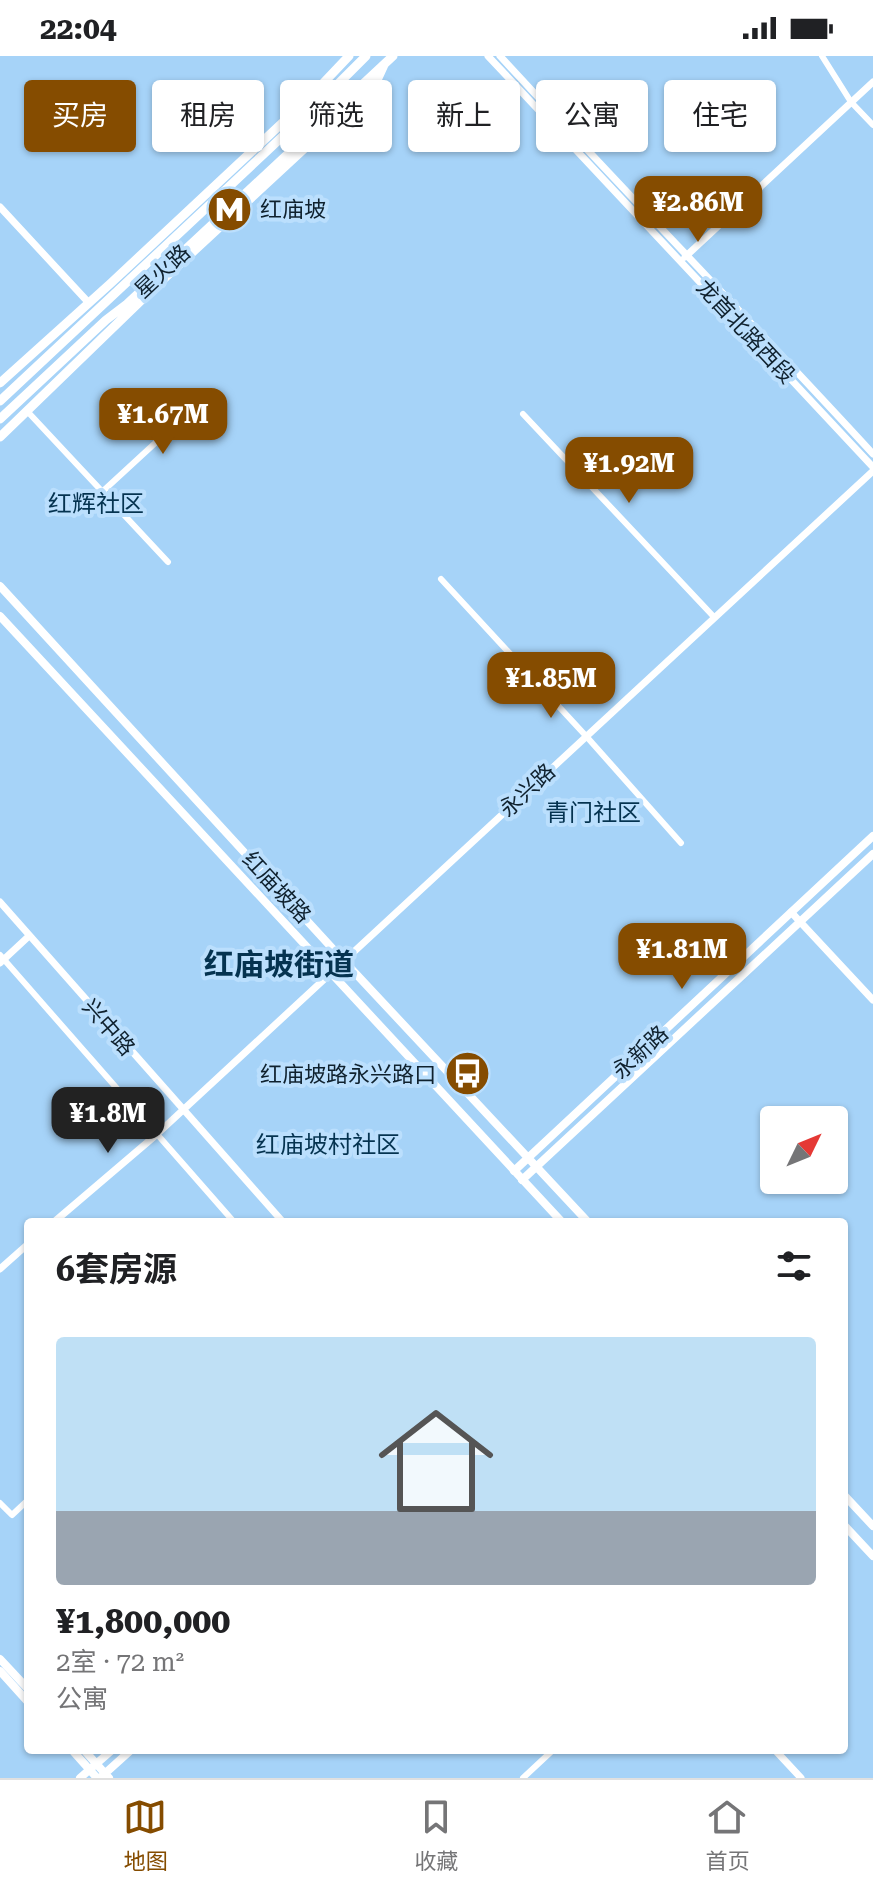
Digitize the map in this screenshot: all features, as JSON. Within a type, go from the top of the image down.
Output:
[{"type":"main road","points":[[254,156],[349,56]]},
{"type":"main road","name":"星火路","points":[[341,80],[366,56]]},
{"type":"main road","name":"星火路","points":[[0,419],[393,56]]},
{"type":"main road","points":[[0,437],[319,135],[373,89],[384,65]]},
{"type":"main road","name":"星火路","points":[[0,401],[118,292],[188,218],[280,135]]},
{"type":"main road","points":[[0,383],[129,266],[188,218]]},
{"type":"main road","points":[[118,292],[129,266]]},
{"type":"main road","points":[[128,314],[147,285]]},
{"type":"main road","name":"红庙坡路","points":[[0,586],[584,1218]]},
{"type":"main road","name":"红庙坡路","points":[[0,616],[558,1218]]},
{"type":"main road","name":"永新路","points":[[514,1171],[873,836]]},
{"type":"main road","name":"永新路","points":[[522,1180],[873,854]]},
{"type":"main road","points":[[848,1499],[873,1526]]},
{"type":"main road","points":[[848,1529],[873,1556]]},
{"type":"main road","points":[[0,1659],[24,1685]]},
{"type":"main road","points":[[0,1671],[24,1698]]},
{"type":"main road","points":[[77,1754],[103,1777],[127,1754]]},
{"type":"main road","points":[[86,1754],[93,1767]]},
{"type":"main road","points":[[80,1778],[108,1754]]},
{"type":"street","name":"龙首北路西段","points":[[488,56],[873,454]]},
{"type":"street","name":"龙首北路西段","points":[[500,56],[873,469]]},
{"type":"street","points":[[822,56],[851,102],[873,125]]},
{"type":"street","points":[[684,258],[873,82]]},
{"type":"street","points":[[0,207],[88,302]]},
{"type":"street","points":[[102,492],[203,399]]},
{"type":"street","points":[[27,411],[168,562]]},
{"type":"street","points":[[523,414],[714,617]]},
{"type":"street","name":"永兴路","points":[[59,1218],[156,1135],[873,469]]},
{"type":"street","points":[[441,579],[681,843]]},
{"type":"street","name":"兴中路","points":[[0,902],[279,1218]]},
{"type":"street","points":[[791,912],[873,1000]]},
{"type":"street","points":[[29,936],[1,959],[230,1218]]},
{"type":"street","points":[[0,1269],[24,1248]]},
{"type":"street","points":[[0,1503],[12,1515],[24,1504]]},
{"type":"street","points":[[523,1778],[549,1754]]},
{"type":"street","points":[[779,1754],[801,1778]]},
{"type":"place","name":"红庙坡","points":[[229,209]]},
{"type":"place","name":"红庙坡路永兴路口","points":[[467,1074]]},
{"type":"district","name":"红辉社区","points":[[96,504]]},
{"type":"district","name":"青门社区","points":[[593,813]]},
{"type":"district","name":"红庙坡街道","points":[[279,965]]},
{"type":"district","name":"红庙坡村社区","points":[[328,1145]]}]
